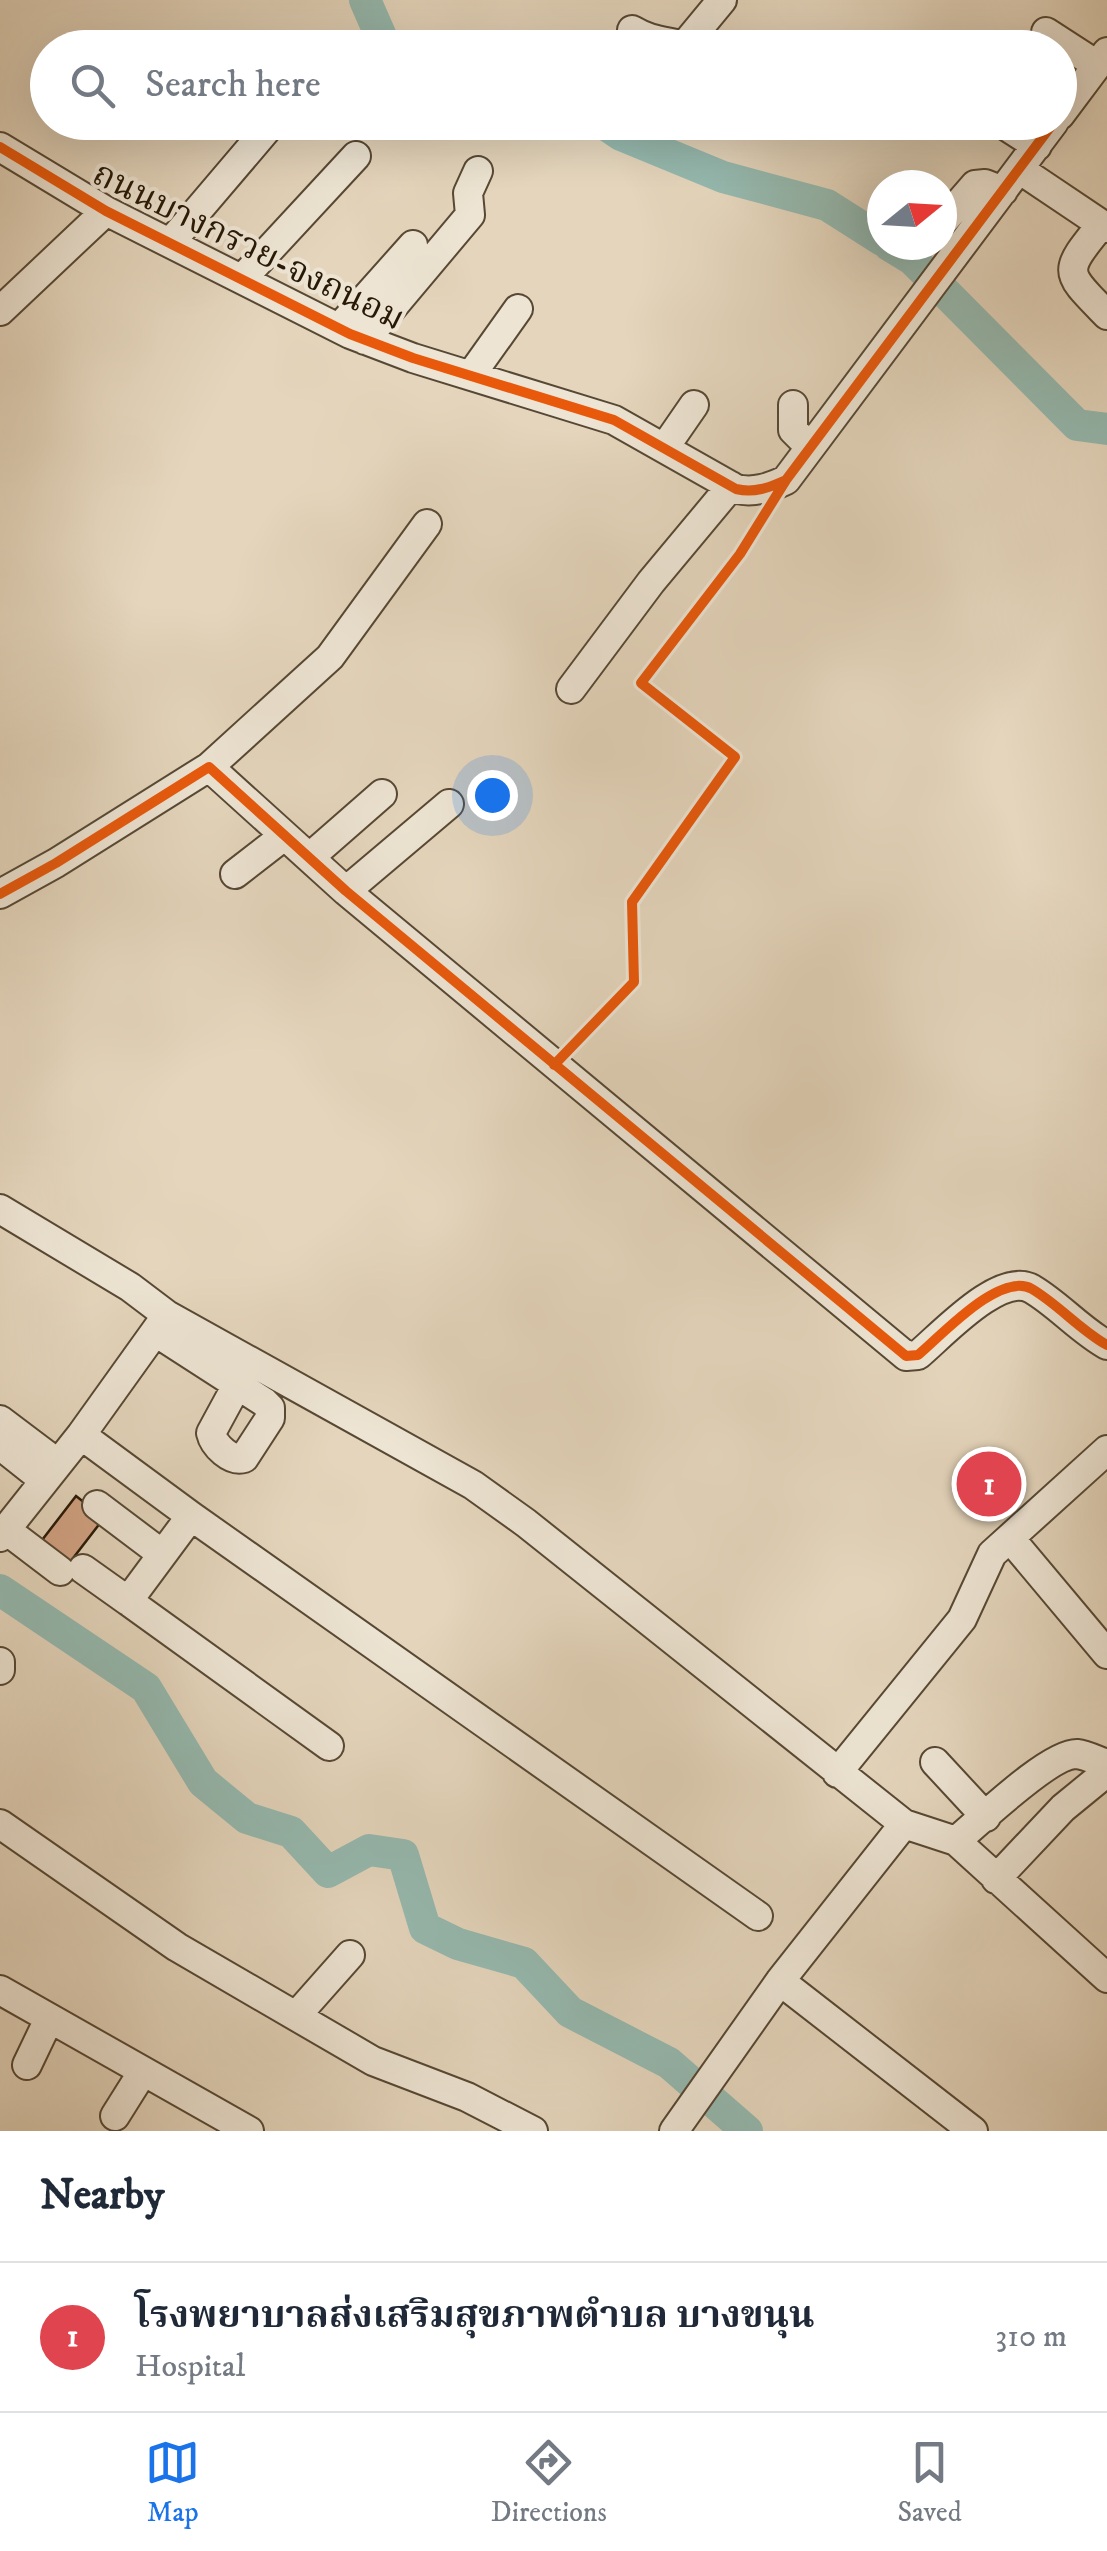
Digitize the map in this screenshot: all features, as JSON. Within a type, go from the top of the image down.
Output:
[{"type":"street","points":[[697,30],[722,0]]},
{"type":"street","points":[[1077,46],[1102,58],[1077,92]]},
{"type":"street","points":[[170,243],[258,140]]},
{"type":"street","points":[[1028,140],[1037,146]]},
{"type":"street","points":[[571,689],[651,582],[731,486],[756,490],[786,480],[1041,140]]},
{"type":"street","name":"ถนนบางกรวย-จงถนอม","points":[[0,147],[106,211],[338,328],[592,412],[731,486]]},
{"type":"street","points":[[242,279],[356,156]]},
{"type":"street","points":[[365,340],[470,215],[468,193],[478,171]]},
{"type":"street","points":[[957,205],[974,185],[1011,180],[1104,227],[1072,260],[1071,268],[1079,285],[1107,315]]},
{"type":"street","points":[[0,310],[106,211]]},
{"type":"street","points":[[338,328],[413,245]]},
{"type":"street","points":[[471,374],[518,310]]},
{"type":"street","points":[[664,447],[694,405]]},
{"type":"street","points":[[793,405],[793,430],[810,448]]},
{"type":"street","points":[[0,894],[209,767],[330,657],[427,524]]},
{"type":"street","points":[[209,767],[346,891],[906,1356],[918,1355],[987,1297],[1016,1283],[1032,1289],[1087,1334],[1107,1345]]},
{"type":"street","points":[[310,857],[382,794]]},
{"type":"street","points":[[346,891],[449,804]]},
{"type":"street","points":[[235,874],[284,836]]},
{"type":"street","points":[[0,1209],[130,1287],[162,1324],[237,1385]]},
{"type":"street","points":[[162,1324],[80,1434],[5,1523],[71,1570],[128,1601],[330,1746]]},
{"type":"street","points":[[162,1324],[473,1485],[904,1824],[956,1841],[1107,1978]]},
{"type":"street","points":[[0,1420],[50,1471]]},
{"type":"street","points":[[80,1434],[190,1516],[758,1916]]},
{"type":"street","points":[[0,1445],[50,1471]]},
{"type":"street","points":[[837,1773],[962,1619],[992,1554],[1107,1450]]},
{"type":"street","points":[[97,1505],[162,1554]]},
{"type":"street","points":[[128,1601],[190,1516]]},
{"type":"street","points":[[1019,1550],[1107,1654]]},
{"type":"street","points":[[956,1841],[1034,1776],[1062,1758],[1077,1754],[1107,1764]]},
{"type":"street","points":[[935,1762],[986,1817]]},
{"type":"street","points":[[996,1879],[1063,1808],[1107,1772]]},
{"type":"street","points":[[1034,1776],[1063,1808]]},
{"type":"street","points":[[0,1824],[177,1947],[373,2061],[467,2096],[533,2131]]},
{"type":"street","points":[[674,2131],[780,1981],[904,1824]]},
{"type":"street","points":[[296,2016],[350,1956]]},
{"type":"street","points":[[780,1981],[973,2131]]},
{"type":"street","points":[[4,2003],[49,2019],[249,2131]]},
{"type":"street","points":[[27,2065],[49,2019]]},
{"type":"street","points":[[115,2116],[142,2073]]},
{"type":"building","points":[[76,1496],[104,1518],[67,1566],[39,1544]]},
{"type":"waterway","points":[[365,0],[378,30]]},
{"type":"waterway","points":[[633,140],[723,177],[827,205],[867,230]]},
{"type":"waterway","points":[[913,260],[1077,425],[1107,429]]},
{"type":"waterway","points":[[0,1590],[146,1688],[203,1782],[247,1818],[291,1832],[328,1872],[369,1850],[403,1855],[425,1928],[458,1944],[524,1963],[570,2012],[669,2063],[747,2131]]},
{"type":"cycle path","points":[[0,147],[106,211],[350,334],[413,358],[614,420],[736,489],[749,490],[786,480],[1041,140]]},
{"type":"cycle path","points":[[554,1065],[634,982],[632,902],[735,757],[641,683],[740,554],[786,480]]},
{"type":"cycle path","points":[[0,894],[209,767],[346,891],[906,1356],[918,1355],[988,1297],[1019,1286],[1042,1295],[1107,1345]]},
{"type":"place","name":"โรงพยาบาลส่งเสริมสุขภาพตำบล บางขนุน","points":[[989,1484]]}]
